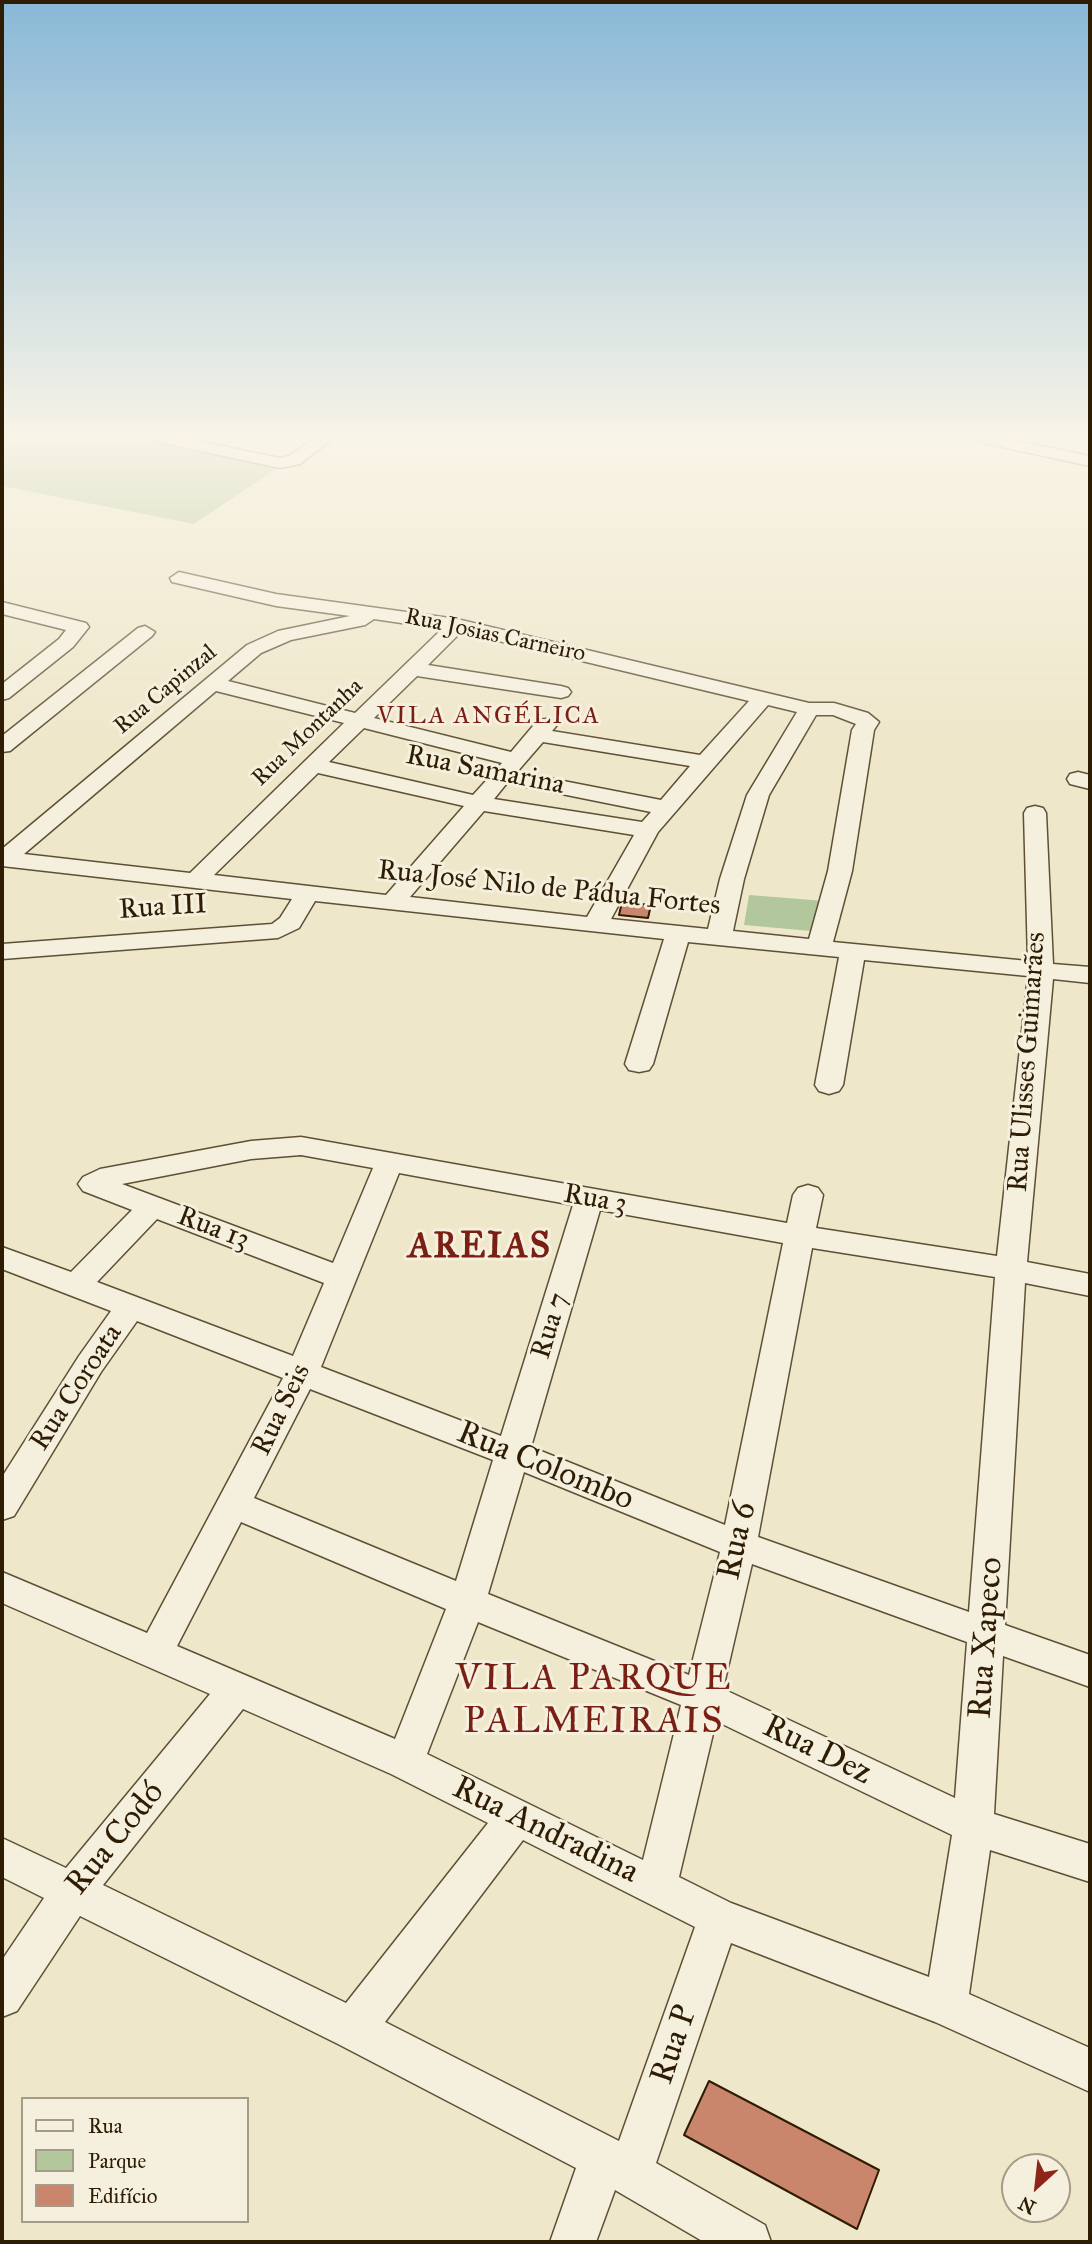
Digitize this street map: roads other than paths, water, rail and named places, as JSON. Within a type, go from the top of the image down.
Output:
[{"type":"street","name":"Rua Josias Carneiro","points":[[179,578],[276,600],[457,625],[809,709],[834,709],[861,717],[868,722],[863,730],[840,871],[819,947]]},
{"type":"street","points":[[2,608],[79,627],[76,634],[2,694]]},
{"type":"street","name":"Rua Capinzal","points":[[3,859],[254,649],[273,639],[388,614]]},
{"type":"street","name":"Rua Montanha","points":[[196,880],[457,625]]},
{"type":"street","points":[[2,746],[145,632]]},
{"type":"street","points":[[414,669],[561,692]]},
{"type":"street","points":[[213,684],[360,719],[511,768],[667,807]]},
{"type":"street","points":[[595,925],[649,830],[763,698]]},
{"type":"street","points":[[719,937],[732,879],[758,796],[809,709]]},
{"type":"street","points":[[393,902],[542,730],[705,762]]},
{"type":"street","name":"Rua Samarina","points":[[312,765],[480,803],[649,830]]},
{"type":"street","name":"Rua Ulisses Guimarães","points":[[1011,1269],[1041,969],[1035,813]]},
{"type":"street","name":"Rua José Nilo de Pádua Fortes","points":[[3,859],[595,925],[1090,975]]},
{"type":"street","name":"Rua III","points":[[2,952],[278,931],[290,923],[308,892]]},
{"type":"street","points":[[639,1064],[678,933]]},
{"type":"street","points":[[829,1085],[853,951]]},
{"type":"street","name":"Rua 3","points":[[100,1179],[281,1146],[323,1149],[589,1199],[1011,1269],[1090,1285]]},
{"type":"street","name":"Rua Seis","points":[[156,1651],[302,1373],[390,1161]]},
{"type":"street","name":"Rua 13","points":[[100,1179],[94,1182],[93,1186],[343,1278]]},
{"type":"street","name":"Rua 6","points":[[657,1886],[739,1545],[808,1195]]},
{"type":"street","name":"Rua 7","points":[[405,1762],[468,1600],[589,1199]]},
{"type":"street","points":[[76,1285],[153,1206]]},
{"type":"street","name":"Rua Colombo","points":[[2,1257],[513,1454],[739,1545],[1090,1671]]},
{"type":"street","name":"Rua Xapeco","points":[[946,2005],[973,1826],[1011,1269]]},
{"type":"street","name":"Rua Coroata","points":[[2,1506],[90,1364],[130,1307]]},
{"type":"street","name":"Rua Dez","points":[[234,1505],[648,1677],[701,1696],[973,1826],[1090,1863]]},
{"type":"street","name":"Rua Andradina","points":[[2,1587],[156,1651],[405,1762],[515,1819],[719,1918],[946,2005],[1090,2070]]},
{"type":"street","name":"Rua Codó","points":[[2,1996],[73,1891],[238,1688]]},
{"type":"street","points":[[354,2029],[515,1819]]},
{"type":"street","points":[[2,1857],[354,2029],[617,2165],[748,2242]]},
{"type":"street","name":"Rua P","points":[[573,2242],[617,2165],[719,1918]]},
{"type":"district","name":"VILA ANGÉLICA","points":[[489,717]]},
{"type":"district","name":"AREIAS","points":[[480,1248]]},
{"type":"district","name":"VILA PARQUE PALMEIRAIS","points":[[594,1702]]}]
